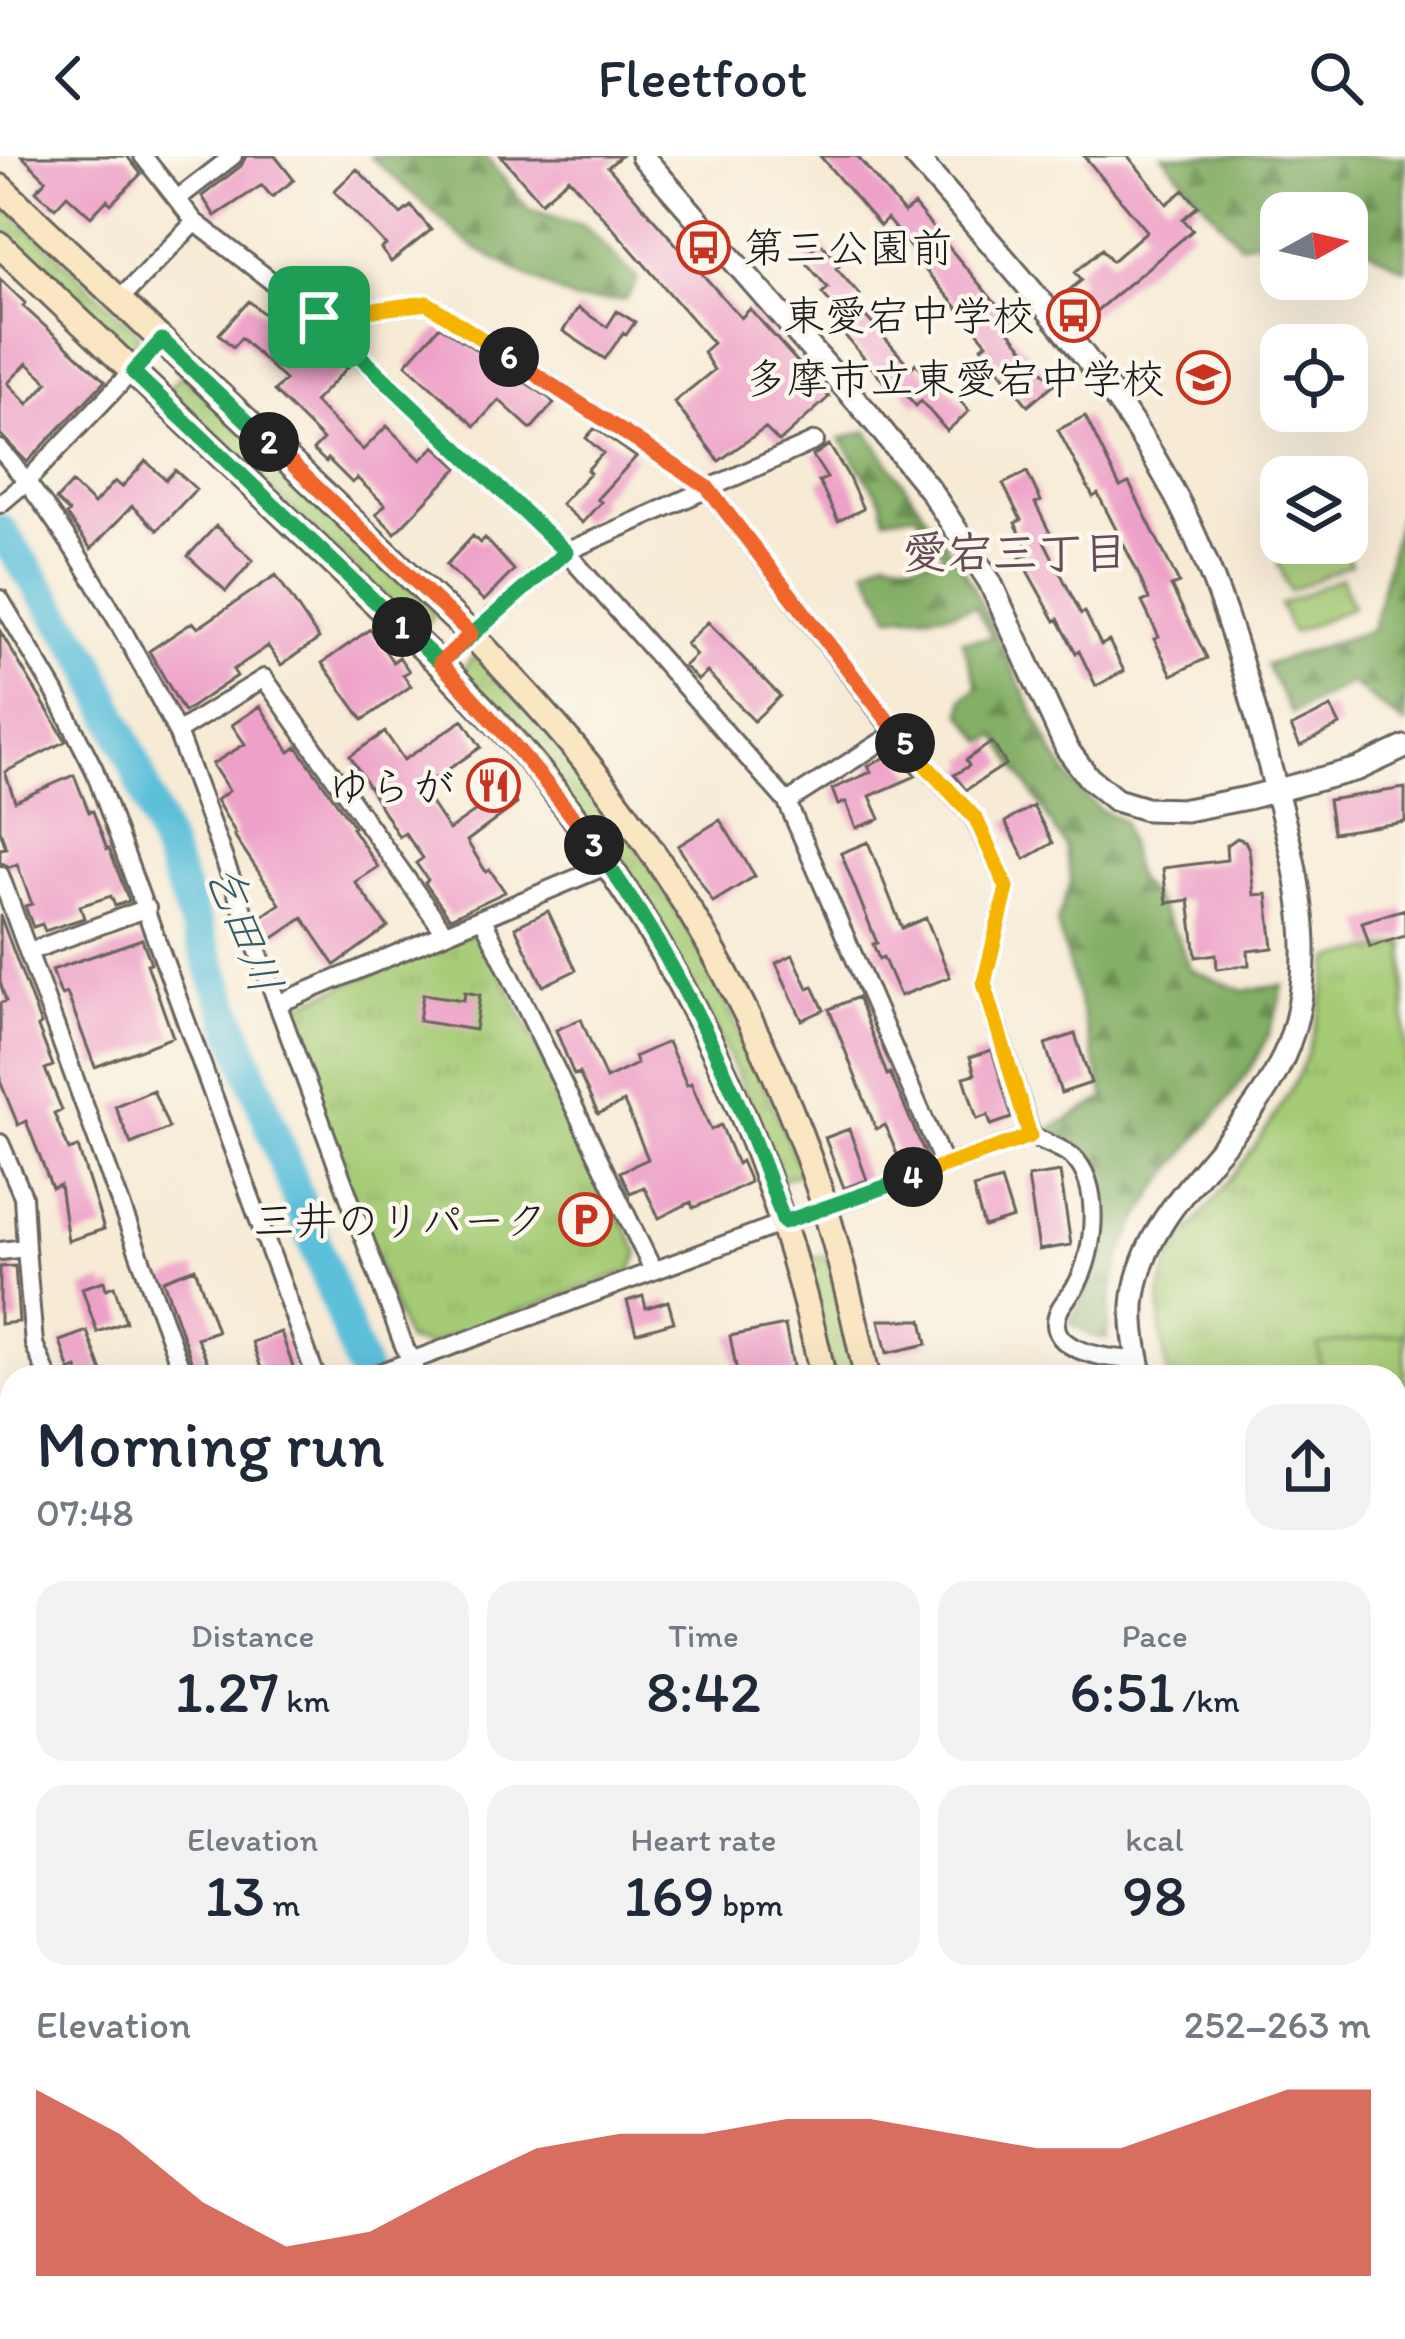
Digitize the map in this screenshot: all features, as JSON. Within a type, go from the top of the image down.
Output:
[{"type":"main road","points":[[0,187],[471,634],[585,760],[644,840],[736,994],[776,1080],[825,1208],[865,1365]]},
{"type":"main road","points":[[0,245],[440,663],[549,783],[608,865],[700,1018],[739,1101],[784,1222],[821,1365]]},
{"type":"street","points":[[143,156],[195,222],[319,317],[566,552],[787,802],[944,1165]]},
{"type":"street","points":[[177,199],[233,156]]},
{"type":"street","points":[[642,156],[929,490],[990,582],[1066,749],[1089,778],[1116,800],[1146,809],[1186,810],[1358,769],[1405,747]]},
{"type":"street","points":[[915,156],[1077,349],[1166,478],[1194,534],[1245,670],[1304,919],[1306,955],[1298,1014],[1282,1061],[1245,1121],[1173,1206],[1154,1239],[1133,1297],[1140,1365]]},
{"type":"street","points":[[119,299],[195,222]]},
{"type":"street","points":[[319,317],[427,303],[707,487],[896,733],[976,819],[1007,888],[984,983],[1030,1136]]},
{"type":"street","points":[[14,492],[162,340]]},
{"type":"street","points":[[440,663],[566,552],[815,441]]},
{"type":"street","points":[[0,448],[14,492],[89,571],[177,732],[413,1365]]},
{"type":"street","points":[[0,599],[94,770],[312,1365]]},
{"type":"street","points":[[177,732],[264,677],[445,933]]},
{"type":"street","points":[[787,802],[896,733]]},
{"type":"street","points":[[277,1004],[608,865]]},
{"type":"street","points":[[0,875],[180,1365]]},
{"type":"street","points":[[28,952],[147,908]]},
{"type":"street","points":[[483,919],[653,1270]]},
{"type":"street","points":[[425,1365],[653,1270],[1030,1136],[1072,1157],[1086,1179],[1091,1200],[1088,1260],[1059,1309],[1059,1333],[1074,1348],[1131,1365]]},
{"type":"street","points":[[0,1143],[23,1196],[34,1344],[43,1365]]},
{"type":"street","points":[[0,1251],[26,1248]]},
{"type":"green space","points":[[370,156],[485,156],[528,209],[585,226],[638,280],[625,300],[575,301],[473,247]]},
{"type":"green space","points":[[1163,156],[1405,156],[1405,269],[1368,250],[1368,192],[1260,192],[1260,239],[1240,244]]},
{"type":"green space","points":[[0,201],[137,331],[135,347],[120,345],[0,232]]},
{"type":"green space","points":[[182,374],[436,614],[420,631],[167,390]]},
{"type":"green space","points":[[867,431],[966,573],[1055,756],[1099,809],[1123,821],[1136,879],[1178,938],[1191,970],[1244,991],[1283,985],[1255,1060],[1138,1220],[1115,1276],[1107,1339],[1091,1336],[1070,1322],[1101,1246],[1103,1185],[1090,1152],[1050,1129],[1105,1098],[1057,922],[1071,881],[1065,846],[997,736],[985,742],[962,713],[964,698],[978,687],[962,640],[992,638],[975,606],[948,613],[891,616],[866,568],[885,557],[914,562],[945,555],[916,513],[885,518],[882,501],[840,439]]},
{"type":"green space","points":[[1405,491],[1405,725],[1351,683],[1291,714],[1266,665],[1372,630]]},
{"type":"green space","points":[[1278,564],[1351,564],[1290,591]]},
{"type":"green space","points":[[1341,578],[1353,607],[1292,633],[1280,605]]},
{"type":"green space","points":[[473,657],[573,761],[644,856],[704,958],[801,1173],[780,1180],[708,1014],[465,675],[464,667]]},
{"type":"green space","points":[[469,934],[484,938],[639,1253],[632,1270],[426,1346],[406,1340],[289,1024],[298,1005]]},
{"type":"green space","points":[[1405,943],[1405,1365],[1166,1365],[1160,1315],[1164,1279],[1176,1251],[1262,1135],[1298,1075],[1314,1032],[1331,959]]},
{"type":"green space","points":[[826,1255],[853,1365],[829,1365],[805,1261]]},
{"type":"green space","points":[[1405,1334],[1405,1365],[1321,1365],[1318,1345]]},
{"type":"building","points":[[22,156],[127,156],[141,174],[91,217],[67,195],[55,208],[36,191],[46,180]]},
{"type":"building","points":[[246,156],[275,156],[294,180],[272,197],[262,185],[215,216],[202,196],[241,166]]},
{"type":"building","points":[[501,156],[621,156],[608,167],[741,318],[750,309],[829,397],[779,442],[765,428],[719,461],[674,402],[714,370],[703,352],[713,343],[569,178],[541,202]]},
{"type":"building","points":[[820,156],[857,156],[904,213],[914,205],[1010,321],[1005,326],[1054,384],[1028,406],[982,347],[987,343],[887,219],[880,226]]},
{"type":"building","points":[[1084,156],[1128,156],[1167,204],[1184,190],[1198,206],[1183,219],[1193,230],[1089,317],[1068,291],[1082,280],[1075,272],[1102,249],[1112,261],[1147,231]]},
{"type":"building","points":[[357,169],[401,214],[411,206],[431,230],[391,262],[381,249],[386,245],[334,191]]},
{"type":"building","points":[[820,242],[860,295],[853,302],[911,368],[916,363],[940,391],[946,385],[969,411],[947,431],[890,376],[884,382],[837,326],[845,319],[822,293],[828,288],[802,258]]},
{"type":"building","points":[[0,279],[105,381],[27,462],[0,434]],"holes":[[[27,363],[48,382],[28,404],[8,383]]]},
{"type":"building","points":[[249,301],[266,316],[278,303],[309,326],[348,367],[314,402],[363,450],[387,426],[421,460],[435,446],[458,468],[395,533],[376,514],[385,505],[357,478],[352,483],[313,450],[323,440],[274,391],[285,380],[241,338],[233,347],[219,334]]},
{"type":"building","points":[[578,308],[607,327],[617,311],[635,322],[605,359],[563,331]]},
{"type":"building","points":[[440,326],[554,403],[531,429],[499,400],[475,426],[406,364]]},
{"type":"building","points":[[1085,416],[1120,487],[1129,483],[1179,583],[1171,586],[1207,658],[1172,675],[1154,639],[1159,637],[1142,602],[1149,599],[1136,569],[1058,430]]},
{"type":"building","points":[[595,428],[636,457],[582,523],[561,504],[603,453],[586,438]]},
{"type":"building","points":[[829,445],[863,509],[838,521],[819,481],[827,478],[813,456]]},
{"type":"building","points":[[146,461],[166,480],[175,470],[196,489],[157,530],[132,506],[91,549],[66,515],[69,512],[56,500],[72,483],[94,504],[115,481],[122,487]]},
{"type":"building","points":[[1027,472],[1041,501],[1035,503],[1052,537],[1044,541],[1081,614],[1085,612],[1101,645],[1109,641],[1124,671],[1096,686],[1020,558],[1030,553],[1015,523],[1021,520],[1003,484]]},
{"type":"building","points":[[216,526],[253,560],[226,591],[188,556]]},
{"type":"building","points":[[473,536],[480,543],[485,538],[514,570],[484,601],[446,565]]},
{"type":"building","points":[[276,575],[319,639],[281,665],[268,646],[233,670],[237,676],[184,712],[149,651],[193,622],[198,628]]},
{"type":"building","points":[[708,622],[780,696],[754,721],[707,672],[698,680],[684,666],[696,655],[686,644]]},
{"type":"building","points":[[370,629],[393,662],[399,657],[409,671],[403,675],[411,686],[363,720],[322,663]]},
{"type":"building","points":[[0,631],[66,741],[5,772],[15,801],[74,775],[129,901],[115,906],[111,896],[80,906],[84,918],[45,931],[42,924],[33,927],[25,906],[32,904],[17,864],[10,867],[0,862],[0,849],[6,848],[0,830]]},
{"type":"building","points":[[260,706],[290,752],[297,747],[378,867],[355,882],[388,927],[335,965],[303,918],[268,942],[259,918],[280,904],[216,800],[229,791],[212,764],[245,744],[232,725]]},
{"type":"building","points":[[1331,707],[1340,725],[1300,746],[1291,727]]},
{"type":"building","points":[[463,720],[481,747],[421,788],[449,830],[486,804],[479,794],[487,789],[482,782],[495,773],[517,804],[467,841],[505,892],[450,918],[416,863],[423,858],[405,833],[399,837],[350,756],[385,732],[404,760]]},
{"type":"building","points":[[992,742],[1006,764],[966,790],[954,775]]},
{"type":"building","points":[[895,752],[916,776],[870,796],[880,819],[856,828],[846,802],[838,805],[832,789],[871,772],[868,766]]},
{"type":"building","points":[[1405,788],[1405,822],[1333,833],[1328,800]]},
{"type":"building","points":[[1033,806],[1053,843],[1025,859],[1005,822]]},
{"type":"building","points":[[720,820],[755,876],[713,902],[678,846]]},
{"type":"building","points":[[1237,838],[1249,849],[1254,895],[1267,894],[1273,948],[1248,951],[1249,965],[1217,969],[1216,954],[1196,957],[1189,900],[1167,903],[1163,868],[1227,860],[1226,846]]},
{"type":"building","points":[[868,842],[902,928],[926,918],[950,977],[900,996],[883,957],[879,959],[841,853]]},
{"type":"building","points":[[1405,909],[1405,936],[1370,947],[1362,922]]},
{"type":"building","points":[[548,911],[576,970],[543,986],[515,927]]},
{"type":"building","points":[[0,915],[53,1066],[45,1069],[62,1110],[54,1113],[69,1150],[78,1147],[104,1229],[68,1241],[60,1185],[52,1188],[26,1121],[18,1125],[0,1081],[0,1003],[6,1001],[0,982]]},
{"type":"building","points":[[142,939],[173,1037],[95,1067],[67,993],[61,995],[52,970]]},
{"type":"building","points":[[793,955],[824,1010],[802,1020],[776,963]]},
{"type":"building","points":[[465,992],[480,995],[475,1030],[419,1021],[423,994],[464,1000]]},
{"type":"building","points":[[858,997],[887,1075],[890,1073],[926,1156],[902,1166],[885,1125],[876,1129],[829,1009]]},
{"type":"building","points":[[581,1019],[606,1079],[637,1064],[634,1057],[668,1042],[711,1130],[721,1125],[750,1182],[659,1218],[644,1187],[630,1193],[620,1172],[648,1159],[624,1102],[598,1114],[579,1073],[574,1075],[556,1030]]},
{"type":"building","points":[[1075,1034],[1091,1083],[1061,1093],[1045,1044]]},
{"type":"building","points":[[992,1050],[1012,1118],[991,1125],[988,1115],[977,1119],[964,1077],[975,1074],[970,1057]]},
{"type":"building","points":[[153,1090],[169,1128],[131,1144],[115,1106]]},
{"type":"building","points":[[849,1129],[867,1180],[844,1188],[825,1138]]},
{"type":"building","points":[[1060,1172],[1071,1245],[1039,1250],[1028,1177]]},
{"type":"building","points":[[1001,1180],[1013,1218],[984,1227],[973,1188]]},
{"type":"building","points":[[15,1266],[19,1322],[0,1324],[0,1267]]},
{"type":"building","points":[[195,1268],[217,1331],[197,1338],[209,1365],[193,1365],[163,1280]]},
{"type":"building","points":[[104,1281],[106,1289],[114,1286],[126,1322],[97,1332],[82,1288]]},
{"type":"building","points":[[643,1296],[646,1308],[668,1301],[674,1322],[636,1333],[627,1301]]},
{"type":"building","points":[[879,1320],[922,1320],[927,1344],[887,1353]]},
{"type":"building","points":[[785,1325],[793,1365],[736,1365],[730,1336]]},
{"type":"building","points":[[87,1331],[100,1365],[68,1365],[60,1341]]},
{"type":"building","points":[[281,1332],[292,1365],[260,1365],[252,1342]]},
{"type":"waterway","name":"乞田川","points":[[0,530],[88,659],[135,764],[360,1365]]},
{"type":"place","name":"第三公園前","points":[[704,247]]},
{"type":"place","name":"東愛宕中学校","points":[[1074,315]]},
{"type":"place","name":"多摩市立東愛宕中学校","points":[[1204,378]]},
{"type":"place","name":"ゆらが","points":[[493,786]]},
{"type":"place","name":"三井のリパーク","points":[[586,1220]]},
{"type":"district","name":"愛宕三丁目","points":[[1015,552]]},
{"type":"route","points":[[319,317],[427,303],[707,487],[896,733],[976,819],[1007,888],[984,983],[1030,1136],[784,1222],[739,1101],[656,940],[549,783],[440,663],[471,634],[162,340],[133,372],[440,663],[566,552],[319,317]]}]
